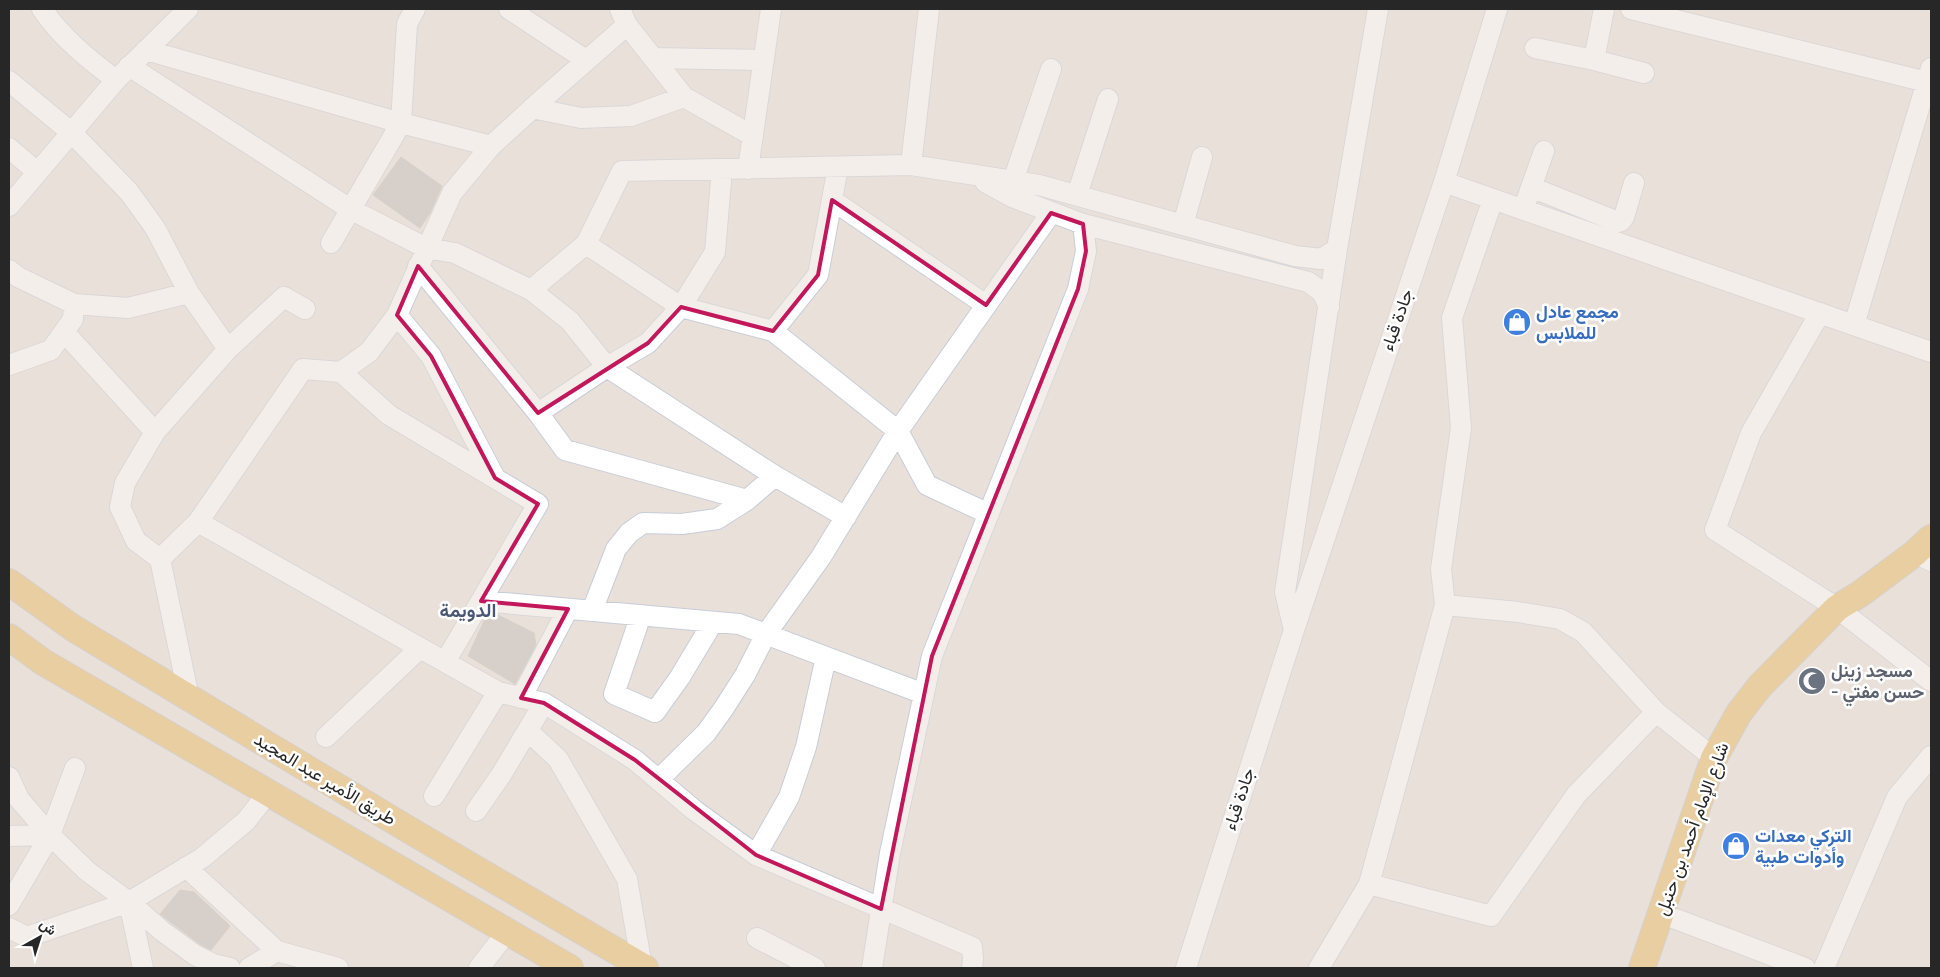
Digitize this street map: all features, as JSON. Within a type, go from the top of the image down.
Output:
[{"type":"main road","name":"شارع الإمام أحمد بن حنبل","points":[[1642,968],[1714,758],[1739,713],[1760,686],[1837,608],[1926,551]]},
{"type":"main road","name":"طريق الأمير عبد المجيد","points":[[9,582],[73,628],[644,967]]},
{"type":"main road","points":[[9,637],[43,662],[570,968]]},
{"type":"street","points":[[42,9],[56,29],[87,58],[123,73],[350,209],[422,257],[565,450],[747,500]]},
{"type":"street","points":[[9,206],[123,73],[188,9]]},
{"type":"street","points":[[331,243],[401,123],[407,24],[415,9]]},
{"type":"street","points":[[509,9],[586,60]]},
{"type":"street","points":[[748,169],[771,9]]},
{"type":"street","points":[[911,165],[929,9]]},
{"type":"street","points":[[1294,630],[1285,592],[1337,249],[1378,9]]},
{"type":"street","name":"جادة قباء","points":[[1186,968],[1294,630],[1444,182],[1497,9]]},
{"type":"street","points":[[1594,60],[1604,9]]},
{"type":"street","points":[[1631,9],[1929,75],[1854,326]]},
{"type":"street","points":[[341,372],[369,352],[397,315],[452,193],[491,146],[586,60],[624,17],[684,97],[753,136]]},
{"type":"street","points":[[1535,48],[1644,73]]},
{"type":"street","points":[[146,50],[401,123],[491,146]]},
{"type":"street","points":[[654,58],[764,60]]},
{"type":"street","points":[[1013,181],[1051,69]]},
{"type":"street","points":[[9,81],[72,132],[129,192],[155,228],[189,292],[228,349]]},
{"type":"street","points":[[532,108],[581,118],[630,116],[684,97]]},
{"type":"street","points":[[1077,195],[1108,99]]},
{"type":"street","points":[[9,148],[37,172]]},
{"type":"street","points":[[1524,210],[1544,152]]},
{"type":"street","points":[[1183,225],[1202,158]]},
{"type":"street","points":[[531,290],[586,244],[622,171],[911,165],[1039,185],[1295,256],[1321,259],[1337,249]]},
{"type":"street","points":[[773,332],[818,275],[838,167]]},
{"type":"street","points":[[538,413],[607,367],[648,343],[681,307],[715,252],[722,169]]},
{"type":"street","points":[[973,175],[1012,197],[1083,224],[1308,282],[1322,292],[1328,307]]},
{"type":"street","points":[[1444,182],[1931,352]]},
{"type":"street","points":[[1531,187],[1618,222],[1624,217],[1634,183]]},
{"type":"street","points":[[1320,968],[1369,884],[1445,604],[1440,569],[1461,428],[1452,318],[1493,199]]},
{"type":"street","points":[[832,200],[986,304]]},
{"type":"street","points":[[658,780],[706,733],[746,675],[766,634],[821,557],[898,431],[1051,213]]},
{"type":"street","points":[[872,968],[890,853],[932,656],[1078,289],[1086,251],[1083,224]]},
{"type":"street","points":[[586,244],[681,307],[773,332],[898,431],[927,485],[989,514]]},
{"type":"street","points":[[422,257],[455,253],[531,290],[570,321],[607,367],[775,476],[846,517]]},
{"type":"street","points":[[9,270],[18,277],[74,304],[128,308],[189,292]]},
{"type":"street","points":[[189,698],[160,559],[136,541],[120,507],[124,483],[155,432],[228,349],[284,297],[305,309]]},
{"type":"street","points":[[9,365],[51,350],[73,319],[74,304]]},
{"type":"street","points":[[1820,313],[1751,433],[1715,530],[1837,608],[1931,681]]},
{"type":"street","points":[[397,315],[431,356],[495,478]]},
{"type":"street","points":[[64,332],[155,432]]},
{"type":"street","points":[[160,559],[198,522],[303,369],[341,372],[388,415],[538,504],[445,662]]},
{"type":"street","points":[[592,611],[616,549],[629,533],[643,523],[682,524],[717,519],[747,500],[775,476]]},
{"type":"street","points":[[198,522],[498,692],[544,703],[635,760],[694,810],[756,855],[972,947],[974,959],[972,968]]},
{"type":"street","points":[[481,601],[739,624],[924,694]]},
{"type":"street","points":[[1445,604],[1518,612],[1560,619],[1583,632],[1656,712],[1714,758]]},
{"type":"street","points":[[521,698],[568,609]]},
{"type":"street","points":[[641,615],[614,694],[655,712],[680,678],[713,622]]},
{"type":"street","points":[[326,737],[420,648]]},
{"type":"street","points":[[756,855],[788,797],[806,747],[826,657]]},
{"type":"street","points":[[434,796],[498,692]]},
{"type":"street","points":[[476,811],[501,775],[544,703]]},
{"type":"street","points":[[1369,884],[1491,916],[1576,795],[1656,712]]},
{"type":"street","points":[[528,730],[558,759],[627,879],[644,967]]},
{"type":"street","points":[[1824,968],[1897,797],[1931,756]]},
{"type":"street","points":[[9,905],[50,835],[75,768]]},
{"type":"street","points":[[9,777],[19,799],[50,835],[87,871],[195,955],[213,964],[230,968]]},
{"type":"street","points":[[9,928],[26,937],[129,902],[202,858],[246,821],[268,793]]},
{"type":"street","points":[[9,836],[50,835]]},
{"type":"street","points":[[186,867],[277,951],[338,968]]},
{"type":"street","points":[[129,902],[143,968]]},
{"type":"street","points":[[1660,913],[1805,968]]},
{"type":"street","points":[[479,968],[507,932]]},
{"type":"street","points":[[757,938],[816,968]]},
{"type":"street","points":[[249,968],[277,951]]},
{"type":"highlighted area","points":[[832,200],[986,305],[1051,213],[1083,224],[1086,251],[1078,289],[932,656],[881,909],[756,855],[635,760],[544,703],[521,698],[568,609],[481,601],[538,504],[495,478],[431,356],[397,315],[418,266],[538,413],[648,343],[681,307],[773,331],[818,275]]},
{"type":"building","points":[[401,157],[442,186],[430,213],[420,228],[373,195]]},
{"type":"building","points":[[496,614],[534,633],[536,645],[515,684],[468,656],[484,621]]},
{"type":"building","points":[[180,890],[194,892],[230,926],[211,950],[201,945],[160,914]]},
{"type":"place","name":"مجمع عادل للملابس","points":[[1517,322]]},
{"type":"place","name":"مسجد زينل - حسن مفتي","points":[[1812,681]]},
{"type":"place","name":"التركي معدات وأدوات طبية","points":[[1736,846]]},
{"type":"district","name":"الدويمة","points":[[468,610]]}]
